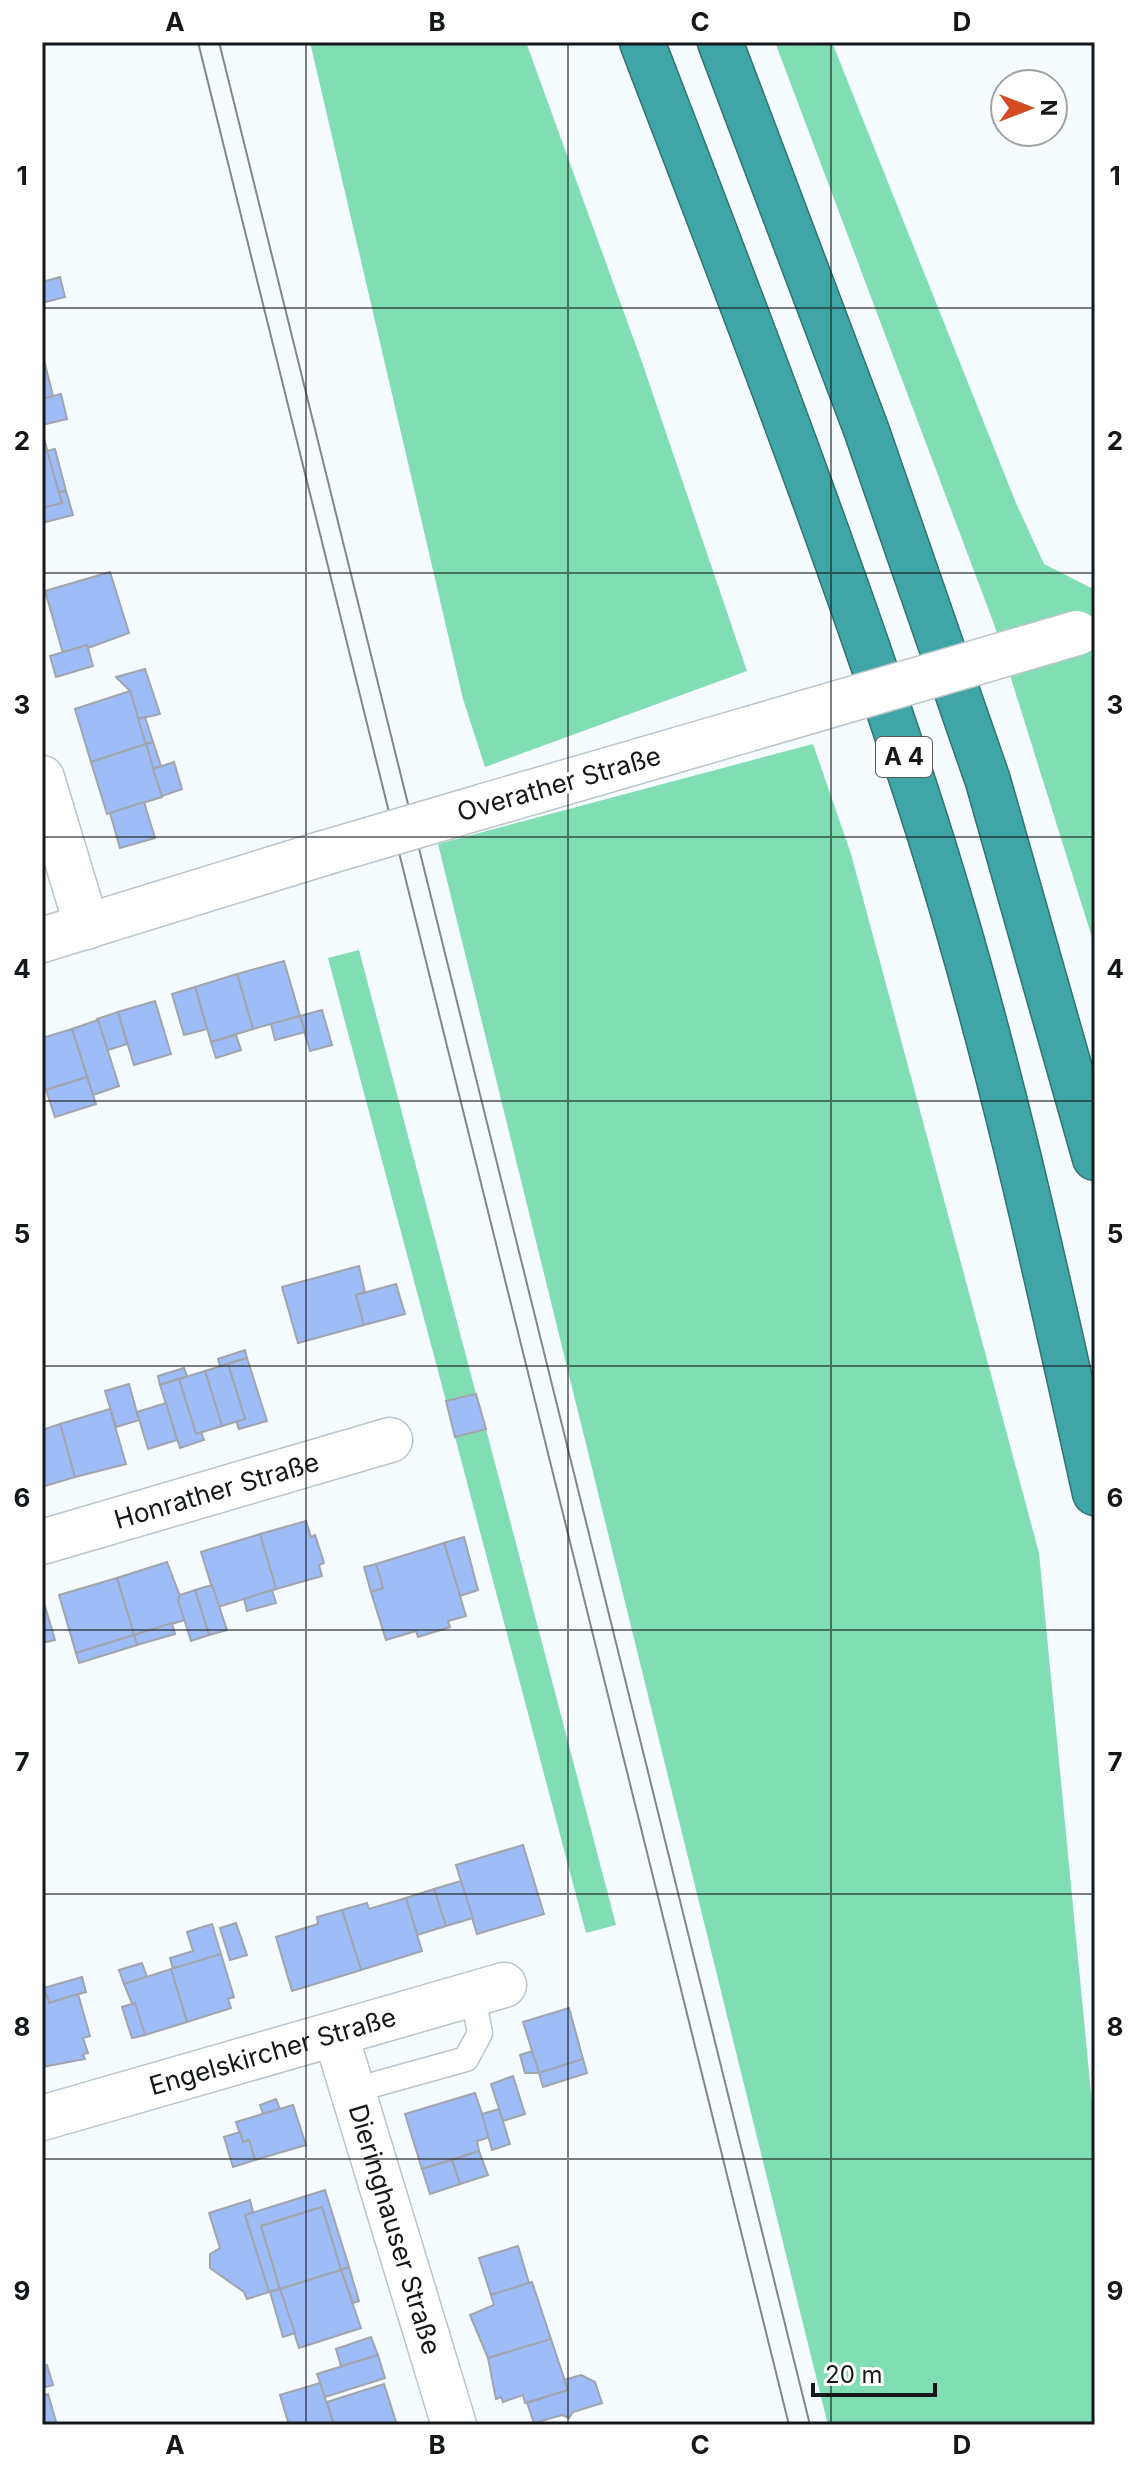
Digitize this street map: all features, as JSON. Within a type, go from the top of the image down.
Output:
[{"type":"highway","name":"A 4","points":[[642,42],[799,452],[921,806],[1021,1162],[1095,1493]]},
{"type":"highway","name":"A 4","points":[[720,42],[866,429],[988,781],[1095,1158]]},
{"type":"street","name":"Overather Straße","points":[[42,940],[324,853],[1086,633]]},
{"type":"street","points":[[42,778],[87,927]]},
{"type":"street","name":"Honrather Straße","points":[[42,1542],[390,1440]]},
{"type":"street","name":"Engelskircher Straße","points":[[42,2118],[336,2036],[488,1989]]},
{"type":"street","name":"Dieringhauser Straße","points":[[336,2036],[454,2425]]},
{"type":"lane","points":[[351,2091],[466,2059],[480,2033],[488,1989]]},
{"type":"green space","points":[[310,42],[526,42],[643,365],[747,671],[485,767],[463,699]]},
{"type":"green space","points":[[775,42],[832,42],[1016,503],[1044,564],[1095,590],[1095,617],[1070,616],[1081,652],[1095,651],[1095,947],[994,624]]},
{"type":"green space","points":[[813,744],[851,854],[1039,1553],[1095,2135],[1095,2425],[828,2425],[438,844]]},
{"type":"green space","points":[[359,950],[476,1394],[446,1401],[328,958]]},
{"type":"green space","points":[[486,1429],[616,1925],[586,1933],[455,1437]]},
{"type":"building","points":[[60,277],[65,297],[42,303],[42,282]]},
{"type":"building","points":[[42,352],[53,396],[42,399]]},
{"type":"building","points":[[61,394],[67,419],[42,425],[42,399]]},
{"type":"building","points":[[45,442],[62,503],[42,508],[42,443]]},
{"type":"building","points":[[55,449],[66,491],[59,492],[47,451]]},
{"type":"building","points":[[66,491],[73,515],[42,523],[42,508],[62,503],[59,492]]},
{"type":"building","points":[[110,572],[129,633],[88,648],[63,653],[45,591]]},
{"type":"building","points":[[87,645],[93,666],[56,677],[50,656]]},
{"type":"building","points":[[145,669],[160,714],[138,719],[130,691],[116,677]]},
{"type":"building","points":[[130,691],[146,744],[91,762],[75,709]]},
{"type":"building","points":[[145,717],[153,742],[146,744],[138,719]]},
{"type":"building","points":[[153,742],[161,766],[153,769],[146,744]]},
{"type":"building","points":[[146,744],[162,797],[107,814],[91,762]]},
{"type":"building","points":[[174,762],[182,789],[162,796],[153,769]]},
{"type":"building","points":[[144,802],[155,838],[120,848],[110,813]]},
{"type":"building","points":[[284,961],[300,1016],[253,1029],[237,974]]},
{"type":"building","points":[[237,974],[253,1029],[211,1042],[195,987]]},
{"type":"building","points":[[195,987],[207,1029],[184,1035],[172,994]]},
{"type":"building","points":[[155,1001],[171,1054],[134,1065],[118,1012]]},
{"type":"building","points":[[322,1010],[332,1045],[310,1051],[300,1016]]},
{"type":"building","points":[[118,1012],[127,1044],[108,1050],[97,1019]]},
{"type":"building","points":[[300,1016],[305,1032],[275,1040],[271,1024]]},
{"type":"building","points":[[98,1020],[119,1086],[93,1095],[72,1029]]},
{"type":"building","points":[[72,1029],[87,1077],[46,1090],[42,1076],[42,1038]]},
{"type":"building","points":[[236,1035],[241,1050],[216,1058],[211,1042]]},
{"type":"building","points":[[87,1077],[96,1104],[55,1117],[46,1090]]},
{"type":"building","points":[[359,1266],[365,1292],[356,1295],[364,1325],[298,1343],[282,1287]]},
{"type":"building","points":[[396,1284],[405,1314],[364,1325],[356,1295]]},
{"type":"building","points":[[245,1350],[247,1358],[220,1366],[218,1359]]},
{"type":"building","points":[[247,1358],[267,1421],[239,1429],[236,1421],[245,1419],[228,1364]]},
{"type":"building","points":[[228,1364],[245,1419],[222,1426],[205,1371]]},
{"type":"building","points":[[184,1368],[187,1376],[160,1385],[158,1376]]},
{"type":"building","points":[[205,1371],[222,1426],[196,1434],[179,1379]]},
{"type":"building","points":[[179,1379],[196,1434],[201,1432],[204,1440],[180,1448],[160,1385]]},
{"type":"building","points":[[129,1384],[139,1420],[116,1427],[105,1391]]},
{"type":"building","points":[[476,1394],[486,1429],[455,1437],[446,1401]]},
{"type":"building","points":[[166,1403],[177,1440],[148,1449],[137,1412]]},
{"type":"building","points":[[110,1409],[126,1464],[75,1477],[60,1424]]},
{"type":"building","points":[[60,1424],[75,1477],[42,1487],[42,1430]]},
{"type":"building","points":[[306,1521],[311,1537],[315,1535],[324,1563],[319,1565],[322,1576],[276,1589],[260,1534]]},
{"type":"building","points":[[260,1534],[276,1589],[218,1607],[201,1552]]},
{"type":"building","points":[[464,1537],[478,1590],[460,1596],[444,1543]]},
{"type":"building","points":[[444,1543],[466,1616],[448,1621],[450,1627],[418,1637],[416,1631],[386,1640],[371,1592],[383,1588],[376,1564]]},
{"type":"building","points":[[167,1562],[181,1599],[178,1600],[185,1620],[134,1635],[117,1578]]},
{"type":"building","points":[[376,1564],[383,1588],[371,1592],[364,1567]]},
{"type":"building","points":[[117,1578],[134,1635],[76,1653],[59,1595]]},
{"type":"building","points":[[212,1585],[227,1630],[209,1635],[195,1590]]},
{"type":"building","points":[[195,1590],[209,1635],[191,1641],[178,1600],[180,1595]]},
{"type":"building","points":[[272,1590],[276,1603],[247,1611],[244,1599]]},
{"type":"building","points":[[42,1604],[55,1640],[42,1643]]},
{"type":"building","points":[[172,1623],[175,1634],[137,1645],[134,1635]]},
{"type":"building","points":[[134,1635],[137,1645],[79,1663],[76,1653]]},
{"type":"building","points":[[523,1845],[544,1914],[477,1934],[456,1865]]},
{"type":"building","points":[[461,1881],[473,1918],[446,1926],[434,1889]]},
{"type":"building","points":[[434,1889],[446,1926],[417,1935],[406,1898]]},
{"type":"building","points":[[406,1898],[422,1951],[361,1970],[342,1910],[367,1903],[369,1909]]},
{"type":"building","points":[[342,1910],[361,1970],[292,1991],[276,1937],[318,1924],[317,1917]]},
{"type":"building","points":[[236,1923],[247,1955],[230,1960],[220,1928]]},
{"type":"building","points":[[212,1924],[221,1954],[173,1969],[170,1958],[193,1951],[187,1932]]},
{"type":"building","points":[[221,1954],[234,1997],[228,1999],[231,2008],[187,2022],[171,1969]]},
{"type":"building","points":[[142,1963],[147,1977],[124,1984],[119,1970]]},
{"type":"building","points":[[171,1969],[187,2022],[145,2035],[124,1984]]},
{"type":"building","points":[[82,1977],[86,1992],[49,2003],[44,1988]]},
{"type":"building","points":[[78,1994],[90,2036],[83,2038],[88,2053],[83,2054],[85,2059],[42,2067],[42,1998],[47,1996],[49,2003]]},
{"type":"building","points":[[135,2003],[145,2035],[132,2038],[122,2007]]},
{"type":"building","points":[[569,2008],[583,2059],[539,2073],[523,2022]]},
{"type":"building","points":[[532,2051],[539,2073],[525,2073],[520,2055]]},
{"type":"building","points":[[583,2059],[587,2073],[543,2087],[539,2073]]},
{"type":"building","points":[[513,2076],[525,2114],[503,2121],[491,2084]]},
{"type":"building","points":[[475,2093],[490,2137],[477,2141],[479,2151],[422,2169],[405,2114]]},
{"type":"building","points":[[276,2099],[280,2109],[263,2114],[260,2105]]},
{"type":"building","points":[[293,2105],[306,2145],[255,2160],[249,2140],[243,2142],[236,2122]]},
{"type":"building","points":[[499,2109],[510,2144],[492,2150],[482,2114]]},
{"type":"building","points":[[240,2132],[243,2142],[249,2140],[255,2160],[233,2167],[224,2137]]},
{"type":"building","points":[[479,2151],[488,2175],[460,2184],[452,2160]]},
{"type":"building","points":[[452,2160],[460,2184],[430,2194],[422,2169]]},
{"type":"building","points":[[325,2190],[349,2267],[341,2270],[322,2207],[261,2226],[280,2289],[269,2292],[245,2215]]},
{"type":"building","points":[[250,2200],[253,2212],[245,2215],[269,2292],[247,2299],[244,2292],[210,2268],[210,2254],[220,2248],[209,2213]]},
{"type":"building","points":[[322,2207],[341,2270],[280,2289],[261,2226]]},
{"type":"building","points":[[518,2246],[529,2283],[491,2295],[479,2258]]},
{"type":"building","points":[[349,2267],[359,2301],[353,2303],[341,2270]]},
{"type":"building","points":[[341,2270],[361,2328],[299,2348],[280,2289]]},
{"type":"building","points":[[532,2282],[551,2339],[488,2358],[470,2315],[494,2305],[491,2295]]},
{"type":"building","points":[[280,2289],[295,2333],[283,2337],[270,2292]]},
{"type":"building","points":[[371,2337],[378,2355],[341,2366],[336,2349]]},
{"type":"building","points":[[551,2339],[568,2390],[525,2403],[523,2395],[503,2402],[501,2397],[496,2399],[488,2358]]},
{"type":"building","points":[[378,2355],[385,2378],[325,2397],[317,2374]]},
{"type":"building","points":[[47,2365],[53,2385],[42,2388],[42,2367]]},
{"type":"building","points":[[581,2375],[595,2382],[602,2403],[573,2412],[569,2418],[562,2415],[534,2423],[527,2403],[568,2390],[564,2380]]},
{"type":"building","points":[[320,2383],[334,2425],[289,2425],[280,2395]]},
{"type":"building","points":[[384,2384],[397,2425],[334,2425],[327,2402]]},
{"type":"building","points":[[48,2394],[57,2425],[42,2425],[42,2396]]},
{"type":"tram line","points":[[198,42],[789,2425]]},
{"type":"tram line","points":[[219,42],[810,2425]]}]
